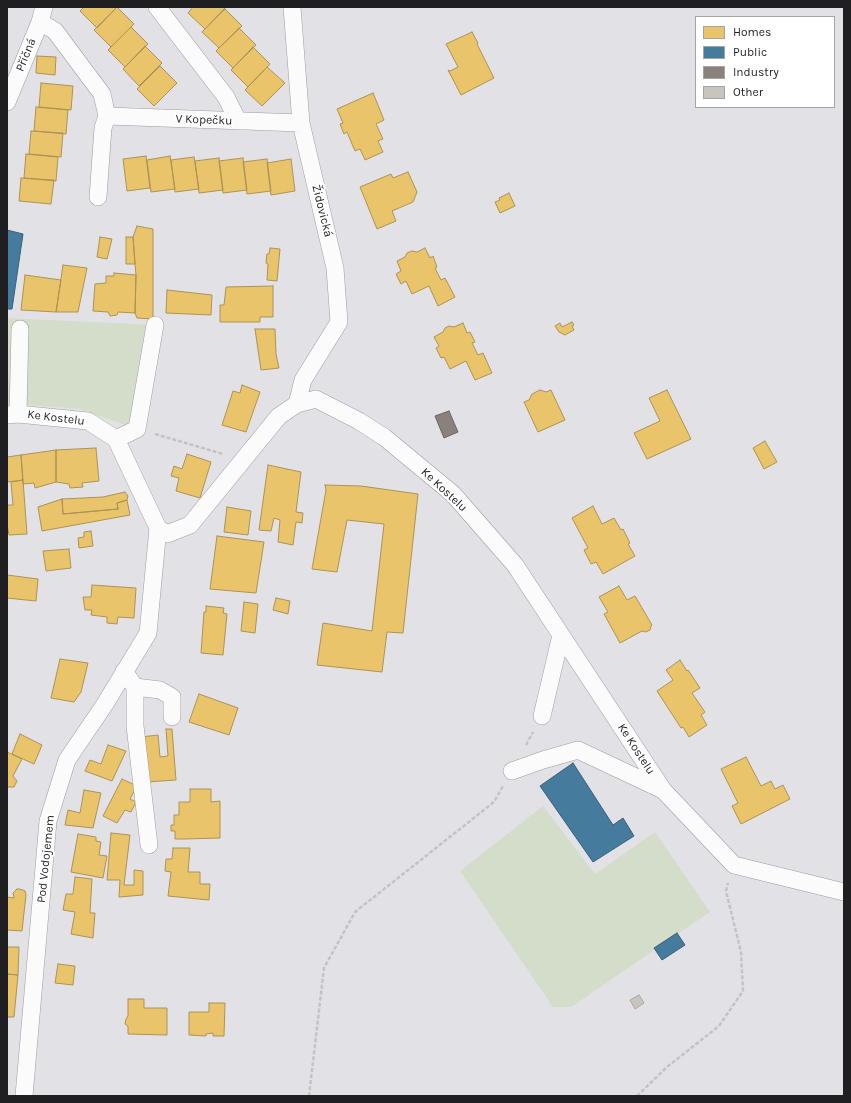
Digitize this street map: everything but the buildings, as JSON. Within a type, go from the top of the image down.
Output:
[{"type":"street","points":[[157,7],[226,97],[238,121]]},
{"type":"street","name":"Židovická","points":[[292,7],[301,123],[336,268],[339,322],[303,380],[297,404]]},
{"type":"street","points":[[42,14],[102,94],[107,116],[103,128],[98,197]]},
{"type":"street","name":"Příčná","points":[[7,102],[42,14]]},
{"type":"street","name":"V Kopečku","points":[[107,116],[301,123]]},
{"type":"street","points":[[155,325],[137,429],[116,439],[158,528]]},
{"type":"street","points":[[13,414],[20,329]]},
{"type":"street","name":"Ke Kostelu","points":[[158,528],[167,534],[190,525],[279,416],[297,404],[316,399],[359,421],[384,437],[453,494],[515,565],[662,790],[734,865]]},
{"type":"street","name":"Ke Kostelu","points":[[13,414],[88,421],[116,439]]},
{"type":"street","name":"Pod Vodojemem","points":[[24,1096],[48,821],[67,760],[105,704],[148,632],[158,528]]},
{"type":"street","points":[[542,716],[561,635]]},
{"type":"street","points":[[124,672],[135,687],[135,726],[149,845]]},
{"type":"street","points":[[135,687],[160,690],[172,697],[172,717]]},
{"type":"street","points":[[512,771],[578,750],[662,790]]},
{"type":"street","points":[[734,865],[844,892]]},
{"type":"path","points":[[137,429],[243,460]]},
{"type":"path","points":[[309,1096],[324,968],[355,912],[494,802],[542,716]]},
{"type":"path","points":[[637,1096],[667,1067],[719,1026],[743,991],[741,952],[726,891],[734,865]]},
{"type":"green space","points":[[7,318],[155,325],[137,429],[80,409],[31,405],[7,406]]},
{"type":"green space","points":[[543,806],[595,874],[655,832],[710,912],[571,1007],[553,1007],[460,871]]}]
